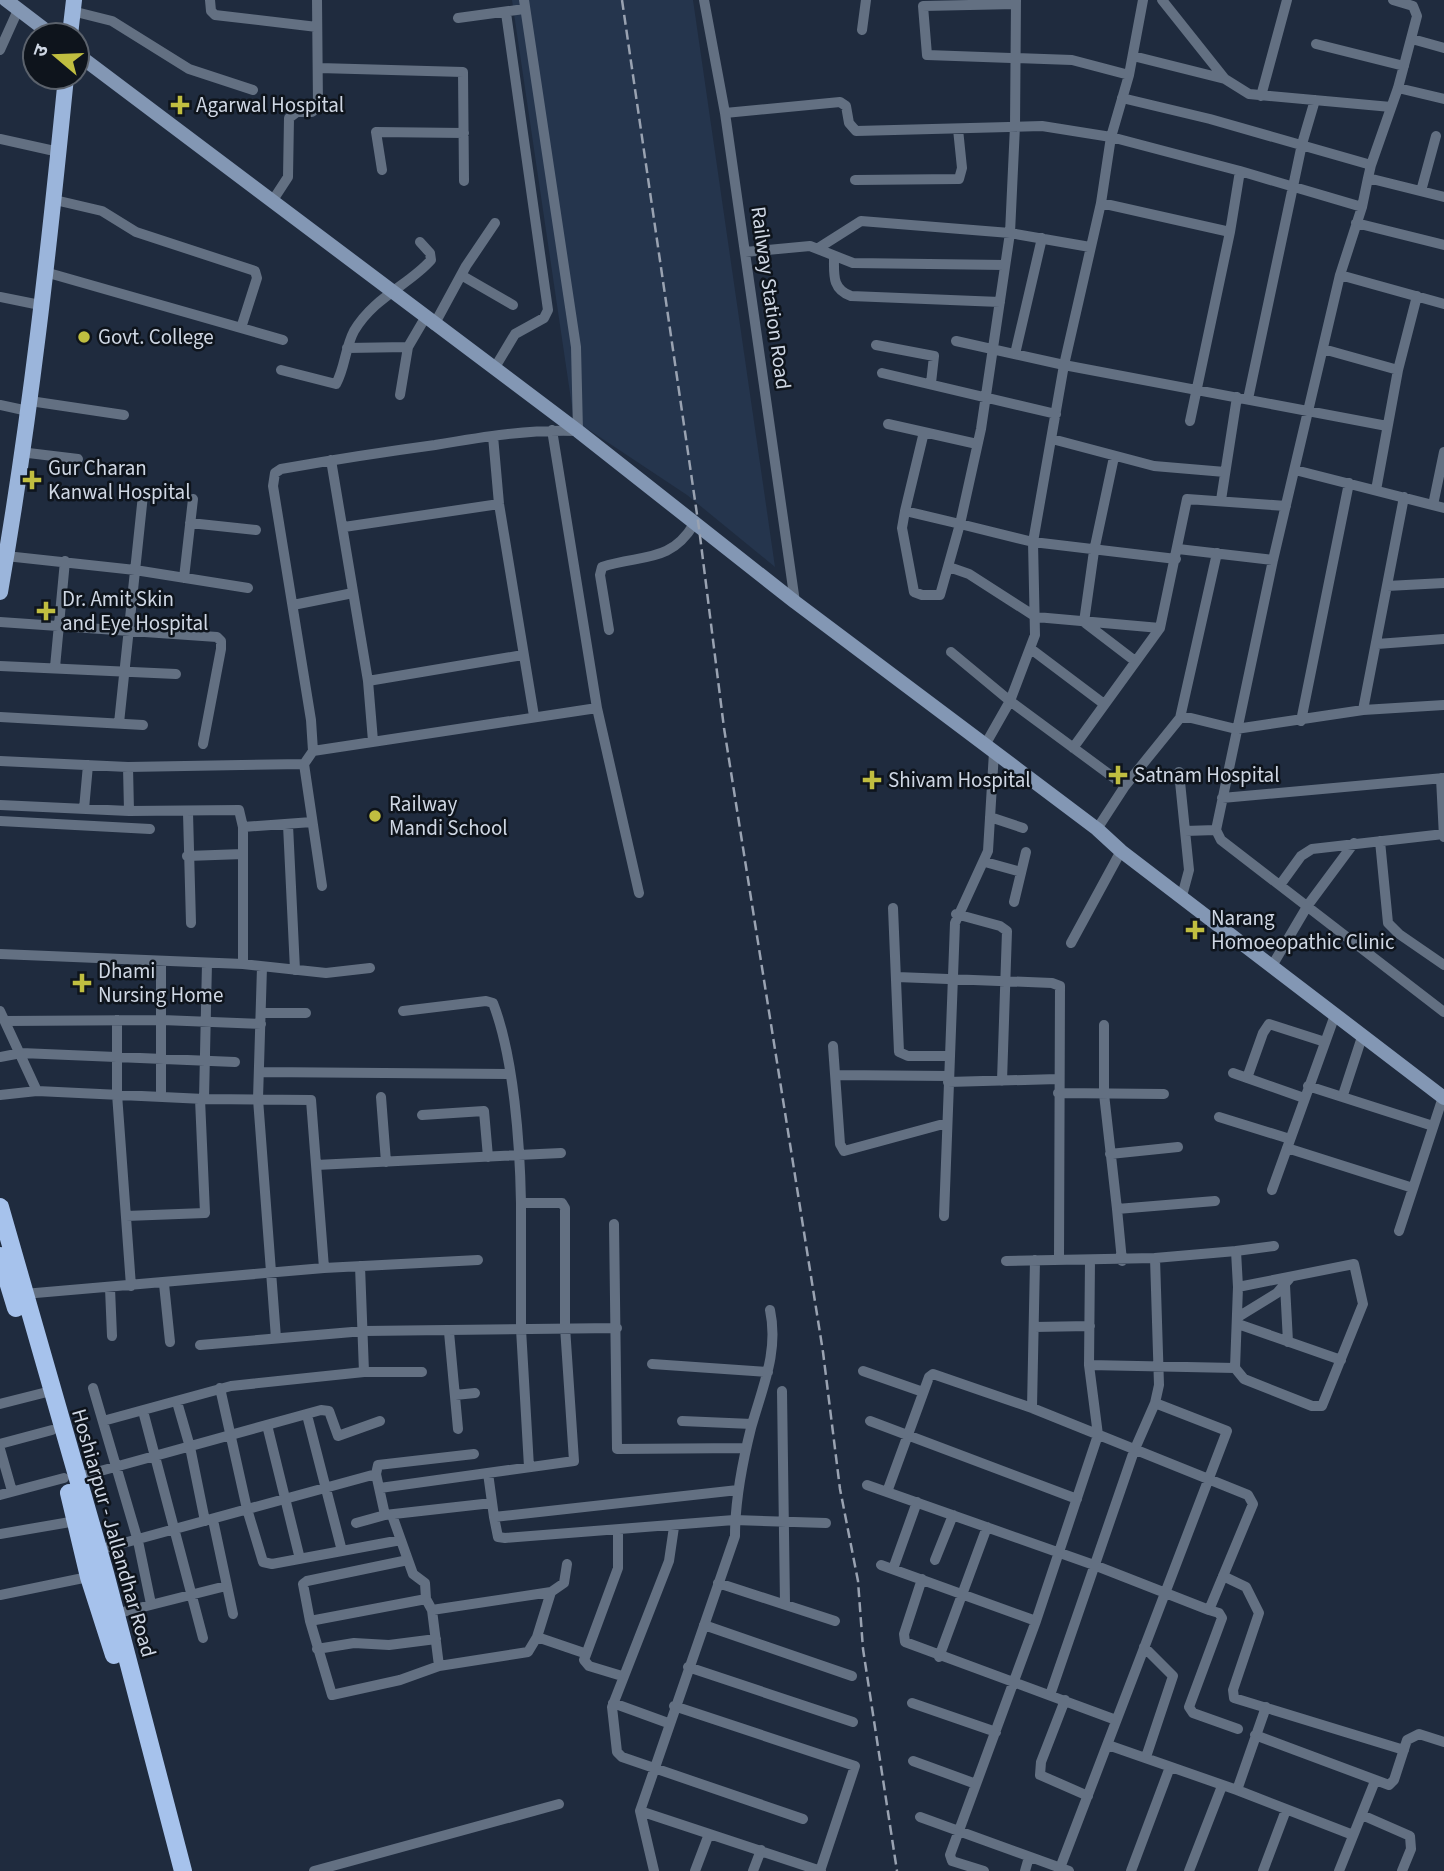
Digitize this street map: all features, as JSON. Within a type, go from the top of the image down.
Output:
[{"type":"highway","name":"Hoshiarpur - Jallandhar Road","points":[[0,1207],[24,1294],[46,1392],[70,1478],[98,1550],[97,1575],[115,1614],[183,1871]]},
{"type":"highway","points":[[0,1256],[46,1392],[52,1430],[70,1478],[76,1521],[97,1575],[116,1661],[173,1871]]},
{"type":"main road","points":[[6,0],[33,21]]},
{"type":"main road","points":[[91,64],[578,431],[795,602],[1097,829],[1121,851],[1182,895],[1362,1037],[1444,1096]]},
{"type":"main road","points":[[0,592],[29,406],[55,200],[65,91]]},
{"type":"street","points":[[210,0],[215,15],[317,27]]},
{"type":"street","points":[[273,200],[288,177],[289,118],[297,112],[312,112],[318,106],[317,0]]},
{"type":"street","name":"Railway Station Road","points":[[704,0],[725,113],[795,602]]},
{"type":"street","points":[[862,30],[866,0]]},
{"type":"street","points":[[944,1216],[956,914],[985,862],[990,817],[990,749],[1031,649],[1036,617],[1033,542],[1063,365],[1101,203],[1111,137],[1129,75],[1143,0]]},
{"type":"street","points":[[1162,0],[1225,79],[1241,91],[1261,96],[1391,107]]},
{"type":"street","points":[[1261,96],[1287,0]]},
{"type":"street","points":[[1393,0],[1416,10],[1412,39],[1371,165],[1362,207],[1340,275],[1273,560],[1216,830],[1221,840],[1444,1012]]},
{"type":"street","points":[[924,432],[902,533],[914,592],[940,595],[960,524],[977,444],[994,349],[1010,233],[1015,126],[1014,58],[1016,2],[923,3],[927,55],[1014,58],[1072,60],[1129,75]]},
{"type":"street","points":[[322,886],[304,764],[313,751],[273,486],[275,473],[281,469],[331,460],[494,436],[552,430],[578,431],[576,347],[524,5],[506,13],[458,18]]},
{"type":"street","points":[[73,6],[112,21],[189,69],[253,90]]},
{"type":"street","points":[[0,50],[18,10]]},
{"type":"street","points":[[494,369],[515,334],[544,318],[548,310],[506,13]]},
{"type":"street","points":[[1412,39],[1444,48]]},
{"type":"street","points":[[1316,44],[1404,66]]},
{"type":"street","points":[[1133,56],[1225,79]]},
{"type":"street","points":[[319,68],[461,71],[464,181]]},
{"type":"street","points":[[1398,88],[1444,99]]},
{"type":"street","points":[[1122,98],[1302,144],[1371,165]]},
{"type":"street","points":[[1221,500],[1242,398],[1302,144],[1315,100]]},
{"type":"street","points":[[725,113],[839,102],[846,106],[849,123],[856,131],[1015,126],[1065,128],[1111,137],[1240,171],[1362,207]]},
{"type":"street","points":[[855,180],[959,179],[962,168],[958,129]]},
{"type":"street","points":[[382,170],[376,132],[464,133]]},
{"type":"street","points":[[1421,191],[1436,136]]},
{"type":"street","points":[[0,139],[59,152]]},
{"type":"street","points":[[1190,421],[1230,232],[1240,171]]},
{"type":"street","points":[[1368,178],[1444,197]]},
{"type":"street","points":[[55,200],[102,211],[136,232],[255,271],[257,278],[242,328]]},
{"type":"street","points":[[1101,203],[1230,232]]},
{"type":"street","points":[[820,247],[860,220],[1010,233],[1090,247]]},
{"type":"street","points":[[400,395],[408,347],[429,321],[495,223]]},
{"type":"street","points":[[1356,223],[1444,245]]},
{"type":"street","points":[[1015,354],[1042,238]]},
{"type":"street","points":[[281,370],[336,384],[347,348],[359,323],[391,290],[431,260],[430,254],[420,242]]},
{"type":"street","points":[[745,252],[799,245],[820,247],[834,258],[863,264],[1004,265]]},
{"type":"street","points":[[834,258],[835,283],[839,289],[851,296],[1000,302]]},
{"type":"street","points":[[45,272],[283,340]]},
{"type":"street","points":[[461,275],[513,305]]},
{"type":"street","points":[[1340,275],[1444,304]]},
{"type":"street","points":[[1376,490],[1398,370],[1417,296]]},
{"type":"street","points":[[0,297],[40,305]]},
{"type":"street","points":[[957,341],[1063,365],[1387,426]]},
{"type":"street","points":[[876,345],[934,356],[931,383]]},
{"type":"street","points":[[347,348],[408,347]]},
{"type":"street","points":[[1323,349],[1398,370]]},
{"type":"street","points":[[882,373],[985,395],[1056,414]]},
{"type":"street","points":[[0,405],[124,415]]},
{"type":"street","points":[[888,424],[977,444]]},
{"type":"street","points":[[552,430],[597,708],[639,893]]},
{"type":"street","points":[[494,436],[499,505],[534,716]]},
{"type":"street","points":[[1052,439],[1114,457],[1168,468],[1225,472]]},
{"type":"street","points":[[20,452],[78,458]]},
{"type":"street","points":[[1295,470],[1439,507],[1444,453]]},
{"type":"street","points":[[1084,622],[1094,551],[1114,457]]},
{"type":"street","points":[[331,460],[368,681],[373,741]]},
{"type":"street","points":[[1301,721],[1349,483]]},
{"type":"street","points":[[119,723],[143,495]]},
{"type":"street","points":[[1363,710],[1404,497]]},
{"type":"street","points":[[184,578],[192,499]]},
{"type":"street","points":[[1073,748],[1160,628],[1187,499],[1286,506]]},
{"type":"street","points":[[344,527],[499,505]]},
{"type":"street","points":[[905,511],[1033,542],[1094,551],[1217,553],[1273,560]]},
{"type":"street","points":[[190,523],[256,530]]},
{"type":"street","points":[[609,630],[600,575],[602,567],[666,553],[684,540],[694,524]]},
{"type":"street","points":[[1097,829],[1125,786],[1180,719],[1217,553]]},
{"type":"street","points":[[3,565],[65,561],[248,588]]},
{"type":"street","points":[[54,667],[65,561]]},
{"type":"street","points":[[949,567],[978,579],[1036,617],[1160,628]]},
{"type":"street","points":[[1387,586],[1444,583]]},
{"type":"street","points":[[293,606],[353,593]]},
{"type":"street","points":[[0,622],[211,635],[221,641],[203,744]]},
{"type":"street","points":[[1084,622],[1135,661]]},
{"type":"street","points":[[1377,644],[1444,639]]},
{"type":"street","points":[[1031,649],[1104,704]]},
{"type":"street","points":[[951,652],[1010,701],[1125,786]]},
{"type":"street","points":[[368,681],[523,655]]},
{"type":"street","points":[[0,666],[176,674]]},
{"type":"street","points":[[1180,719],[1191,718],[1236,729],[1363,710],[1444,705]]},
{"type":"street","points":[[313,751],[597,708]]},
{"type":"street","points":[[0,717],[143,725]]},
{"type":"street","points":[[0,761],[128,767],[304,764]]},
{"type":"street","points":[[84,810],[88,765]]},
{"type":"street","points":[[128,767],[130,811]]},
{"type":"street","points":[[1179,772],[1189,876],[1182,895]]},
{"type":"street","points":[[1222,798],[1442,778],[1444,835],[1307,851],[1280,885]]},
{"type":"street","points":[[0,805],[188,813],[239,810],[243,815],[243,964]]},
{"type":"street","points":[[188,813],[187,856],[191,923]]},
{"type":"street","points":[[990,817],[1023,828]]},
{"type":"street","points":[[0,821],[150,829]]},
{"type":"street","points":[[243,827],[312,822]]},
{"type":"street","points":[[288,825],[295,970]]},
{"type":"street","points":[[1185,831],[1216,830]]},
{"type":"street","points":[[1381,841],[1388,923],[1399,934],[1444,965]]},
{"type":"street","points":[[1272,965],[1308,905],[1354,844]]},
{"type":"street","points":[[1071,943],[1121,851]]},
{"type":"street","points":[[1014,902],[1026,852]]},
{"type":"street","points":[[187,856],[243,854]]},
{"type":"street","points":[[985,862],[1021,872]]},
{"type":"street","points":[[894,908],[899,1052],[908,1056],[949,1056]]},
{"type":"street","points":[[956,914],[1007,931],[1002,1081]]},
{"type":"street","points":[[0,954],[243,964],[326,973],[370,968]]},
{"type":"street","points":[[161,962],[161,1096]]},
{"type":"street","points":[[126,1216],[205,1213],[202,1099],[207,963]]},
{"type":"street","points":[[262,967],[258,1099],[276,1338]]},
{"type":"street","points":[[897,977],[1052,982],[1060,986],[1059,1259]]},
{"type":"street","points":[[403,1011],[490,1001],[495,1008],[520,1156],[522,1329],[529,1467]]},
{"type":"street","points":[[37,1091],[3,1016],[205,1022],[306,1013]]},
{"type":"street","points":[[1272,1190],[1335,1015]]},
{"type":"street","points":[[117,1020],[117,1094],[131,1286]]},
{"type":"street","points":[[1247,1078],[1263,1033],[1269,1024],[1325,1042]]},
{"type":"street","points":[[1104,1025],[1104,1094],[1122,1261]]},
{"type":"street","points":[[1343,1096],[1362,1037]]},
{"type":"street","points":[[833,1046],[840,1144],[844,1151],[947,1123]]},
{"type":"street","points":[[0,1057],[21,1053],[235,1062]]},
{"type":"street","points":[[260,1072],[508,1074]]},
{"type":"street","points":[[1233,1073],[1304,1098]]},
{"type":"street","points":[[836,1075],[1002,1081],[1058,1079]]},
{"type":"street","points":[[1308,1086],[1433,1126]]},
{"type":"street","points":[[0,1095],[37,1091],[202,1099],[311,1100],[324,1268]]},
{"type":"street","points":[[1058,1093],[1164,1094]]},
{"type":"street","points":[[1399,1231],[1444,1096]]},
{"type":"street","points":[[381,1097],[386,1162]]},
{"type":"street","points":[[422,1115],[484,1111],[488,1157]]},
{"type":"street","points":[[1219,1117],[1413,1188]]},
{"type":"street","points":[[1110,1154],[1178,1147]]},
{"type":"street","points":[[316,1165],[561,1153]]},
{"type":"street","points":[[380,1488],[569,1463],[575,1458],[565,1327],[565,1208],[562,1203],[553,1201],[521,1203]]},
{"type":"street","points":[[1117,1209],[1215,1201]]},
{"type":"street","points":[[614,1224],[617,1449],[746,1448]]},
{"type":"street","points":[[1006,1261],[1122,1261],[1274,1246]]},
{"type":"street","points":[[1236,1251],[1238,1320],[1235,1368],[1244,1379],[1318,1407],[1325,1402],[1363,1299],[1354,1264],[1288,1281],[1238,1287]]},
{"type":"street","points":[[1049,1695],[1134,1451],[1155,1403],[1159,1385],[1155,1258]]},
{"type":"street","points":[[24,1294],[164,1284],[324,1268],[478,1260]]},
{"type":"street","points":[[1032,1409],[1035,1260]]},
{"type":"street","points":[[985,1871],[950,1860],[1098,1436],[1090,1365],[1090,1260]]},
{"type":"street","points":[[360,1266],[364,1372]]},
{"type":"street","points":[[1238,1320],[1277,1293],[1288,1281]]},
{"type":"street","points":[[1288,1281],[1288,1342]]},
{"type":"street","points":[[164,1284],[170,1342]]},
{"type":"street","points":[[110,1287],[112,1336]]},
{"type":"street","points":[[654,1871],[640,1811],[668,1723],[735,1536],[734,1520],[746,1448],[773,1347],[770,1310]]},
{"type":"street","points":[[1238,1320],[1288,1342],[1341,1360]]},
{"type":"street","points":[[1034,1326],[1090,1326]]},
{"type":"street","points":[[200,1345],[364,1331],[617,1328]]},
{"type":"street","points":[[449,1332],[458,1429]]},
{"type":"street","points":[[652,1364],[768,1372]]},
{"type":"street","points":[[1090,1365],[1235,1368]]},
{"type":"street","points":[[863,1371],[923,1392]]},
{"type":"street","points":[[103,1421],[220,1388],[364,1372],[422,1372]]},
{"type":"street","points":[[887,1492],[923,1392],[933,1374],[1032,1409],[1209,1479],[1252,1499],[1251,1510],[1209,1610]]},
{"type":"street","points":[[93,1388],[138,1541],[151,1604]]},
{"type":"street","points":[[220,1388],[229,1437],[263,1562],[272,1564],[401,1540]]},
{"type":"street","points":[[782,1391],[785,1604]]},
{"type":"street","points":[[0,1405],[46,1392]]},
{"type":"street","points":[[456,1395],[475,1393]]},
{"type":"street","points":[[177,1402],[233,1614]]},
{"type":"street","points":[[920,1817],[1065,1869],[1116,1720],[1227,1432],[1155,1403]]},
{"type":"street","points":[[0,1495],[117,1467],[321,1410],[329,1411],[338,1436],[380,1421]]},
{"type":"street","points":[[143,1411],[203,1638]]},
{"type":"street","points":[[307,1415],[342,1551]]},
{"type":"street","points":[[682,1421],[752,1424]]},
{"type":"street","points":[[870,1421],[1077,1499]]},
{"type":"street","points":[[267,1425],[300,1559]]},
{"type":"street","points":[[12,1492],[0,1446],[52,1430]]},
{"type":"street","points":[[439,1666],[432,1610],[426,1599],[425,1583],[413,1574],[380,1488],[377,1466],[474,1454]]},
{"type":"street","points":[[488,1472],[497,1534],[501,1538],[674,1527],[734,1520],[826,1522]]},
{"type":"street","points":[[98,1550],[138,1541],[324,1486],[376,1474]]},
{"type":"street","points":[[867,1485],[1094,1565],[1222,1615],[1189,1707],[1193,1713],[1238,1729]]},
{"type":"street","points":[[495,1517],[738,1490]]},
{"type":"street","points":[[892,1569],[917,1502]]},
{"type":"street","points":[[356,1523],[389,1515],[492,1503]]},
{"type":"street","points":[[935,1560],[953,1515]]},
{"type":"street","points":[[0,1534],[76,1521]]},
{"type":"street","points":[[674,1527],[669,1561],[613,1703],[611,1714],[618,1755],[803,1819]]},
{"type":"street","points":[[939,1657],[987,1527]]},
{"type":"street","points":[[618,1531],[618,1568],[584,1653],[585,1664],[622,1676]]},
{"type":"street","points":[[408,1560],[307,1581],[303,1587],[317,1650],[332,1695],[400,1680],[439,1666],[523,1654],[531,1649],[537,1637],[551,1592]]},
{"type":"street","points":[[432,1610],[551,1592],[564,1583],[567,1564]]},
{"type":"street","points":[[881,1565],[964,1592],[1035,1621]]},
{"type":"street","points":[[0,1594],[97,1575]]},
{"type":"street","points":[[1223,1577],[1245,1587],[1259,1614],[1232,1695],[1238,1700],[1404,1750]]},
{"type":"street","points":[[922,1578],[903,1639],[939,1657],[1116,1720]]},
{"type":"street","points":[[718,1583],[835,1621]]},
{"type":"street","points":[[115,1614],[226,1586]]},
{"type":"street","points":[[310,1621],[426,1599]]},
{"type":"street","points":[[704,1625],[852,1676]]},
{"type":"street","points":[[537,1637],[584,1653]]},
{"type":"street","points":[[317,1650],[354,1643],[389,1646],[436,1639]]},
{"type":"street","points":[[1144,1647],[1170,1671],[1173,1680],[1146,1757]]},
{"type":"street","points":[[688,1667],[853,1722]]},
{"type":"street","points":[[1065,1700],[1041,1762],[1040,1775],[1088,1796]]},
{"type":"street","points":[[613,1703],[668,1723]]},
{"type":"street","points":[[912,1703],[996,1732]]},
{"type":"street","points":[[640,1811],[821,1871],[855,1766],[674,1706]]},
{"type":"street","points":[[1237,1790],[1266,1707]]},
{"type":"street","points":[[1255,1735],[1375,1781],[1391,1784],[1407,1740],[1419,1734],[1444,1742]]},
{"type":"street","points":[[1108,1745],[1237,1790],[1353,1835]]},
{"type":"street","points":[[913,1761],[976,1784]]},
{"type":"street","points":[[1130,1871],[1170,1767]]},
{"type":"street","points":[[1339,1871],[1375,1781]]},
{"type":"street","points":[[1189,1871],[1222,1786]]},
{"type":"street","points":[[314,1871],[559,1804]]},
{"type":"street","points":[[1263,1871],[1286,1810]]},
{"type":"street","points":[[1362,1815],[1410,1836],[1410,1849],[1402,1871]]},
{"type":"street","points":[[695,1871],[709,1834]]},
{"type":"street","points":[[753,1871],[761,1850]]},
{"type":"street","points":[[1025,1871],[1029,1857]]},
{"type":"shaded area","points":[[512,0],[693,0],[775,567],[687,495],[574,420]]},
{"type":"railway","points":[[622,0],[699,528],[724,728],[823,1352],[840,1489],[858,1581],[863,1649],[897,1871]]},
{"type":"place","name":"Agarwal Hospital","points":[[180,105]]},
{"type":"place","name":"Govt. College","points":[[84,337]]},
{"type":"place","name":"Gur Charan Kanwal Hospital","points":[[32,480]]},
{"type":"place","name":"Dr. Amit Skin and Eye Hospital","points":[[46,611]]},
{"type":"place","name":"Satnam Hospital","points":[[1118,775]]},
{"type":"place","name":"Shivam Hospital","points":[[872,780]]},
{"type":"place","name":"Railway Mandi School","points":[[375,816]]},
{"type":"place","name":"Narang Homoeopathic Clinic","points":[[1195,930]]},
{"type":"place","name":"Dhami Nursing Home","points":[[82,983]]}]
